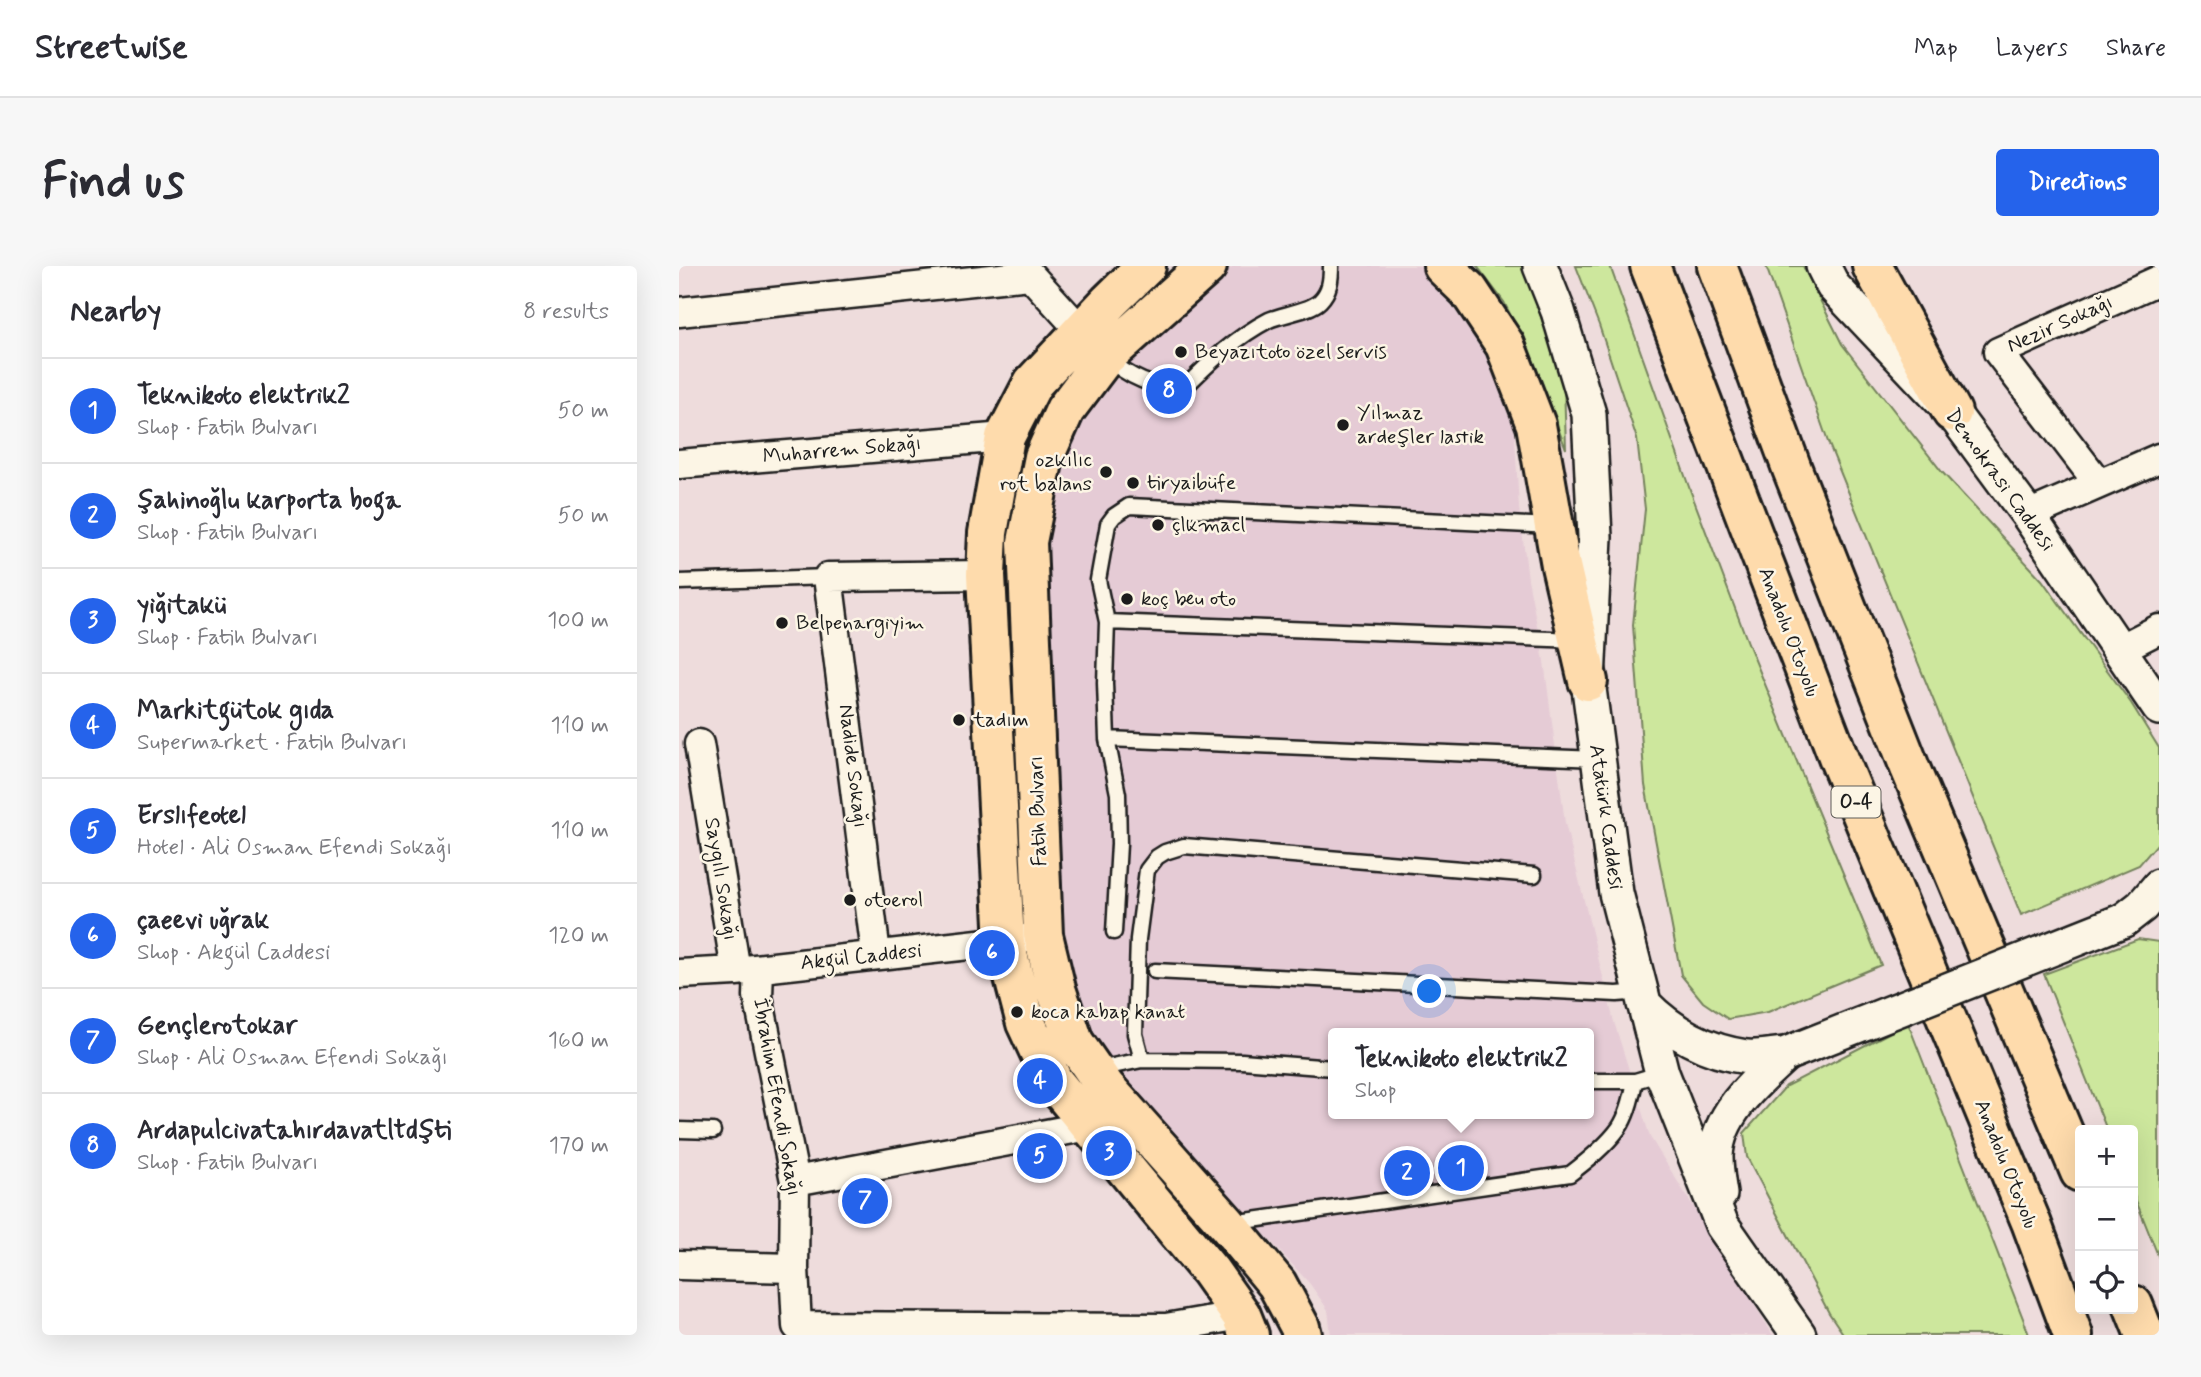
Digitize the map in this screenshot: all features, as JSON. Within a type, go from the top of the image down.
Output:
[{"type":"main road","name":"Fatih Bulvarı","points":[[1207,266],[1033,383],[1005,437],[988,533],[986,575],[1005,943],[1026,1023],[1053,1081],[1210,1271],[1245,1325]]},
{"type":"main road","points":[[1443,266],[1469,291],[1504,345],[1536,425],[1554,526],[1588,681]]},
{"type":"main road","name":"Anadolu Otoyolu","points":[[1650,266],[1839,759],[2031,1222],[2073,1335]]},
{"type":"main road","points":[[1717,266],[1910,768],[2075,1160]]},
{"type":"main road","points":[[1872,266],[1952,412]]},
{"type":"main road","name":"Fatih Bulvarı","points":[[1128,272],[1093,344],[1044,457],[1027,542],[1043,935],[1056,989],[1075,1042],[1119,1104],[1277,1284],[1300,1327],[1301,1335]]},
{"type":"main road","points":[[2137,1314],[2145,1335]]},
{"type":"street","name":"Atatürk Caddesi","points":[[1540,266],[1558,311],[1589,414],[1595,537],[1588,681],[1616,893],[1642,998],[1649,1077],[1722,1224],[1799,1335]]},
{"type":"street","name":"Demokrasi Caddesi","points":[[1823,266],[1833,286],[1952,412],[2028,514],[2159,708]]},
{"type":"street","points":[[679,312],[1032,271],[1093,344]]},
{"type":"street","name":"Nezir Sokağı","points":[[2099,484],[1998,352],[2159,280]]},
{"type":"street","name":"Muharrem Sokağı","points":[[679,464],[1005,437]]},
{"type":"street","points":[[2028,514],[2159,458]]},
{"type":"street","points":[[828,578],[986,575]]},
{"type":"street","name":"Nadide Sokağı","points":[[828,578],[876,954]]},
{"type":"street","points":[[2118,650],[2159,629]]},
{"type":"street","name":"Saygılı Sokağı","points":[[699,744],[747,970]]},
{"type":"street","points":[[1642,998],[1675,1031],[1714,1049],[1748,1057],[1786,1054],[2124,920],[2159,886]]},
{"type":"street","points":[[2124,920],[2159,918]]},
{"type":"street","name":"Akgül Caddesi","points":[[679,974],[747,970],[876,954],[1005,943],[1043,935]]},
{"type":"street","name":"İbrahim Efendi Sokağı","points":[[747,970],[758,996],[795,1181],[794,1268],[797,1331],[1245,1325]]},
{"type":"street","points":[[1722,1224],[1716,1156],[1721,1129],[1744,1095],[1786,1054]]},
{"type":"street","points":[[795,1181],[1089,1126],[1119,1104]]},
{"type":"street","points":[[679,1265],[794,1268]]},
{"type":"lane","points":[[1093,344],[1119,369],[1135,378],[1184,388],[1234,341],[1288,313],[1314,307],[1329,286],[1331,266]]},
{"type":"lane","points":[[1114,932],[1119,844],[1118,794],[1107,739],[1107,622],[1098,580],[1105,533],[1114,516],[1129,506],[1554,526]]},
{"type":"lane","points":[[679,582],[828,578]]},
{"type":"lane","points":[[1107,622],[1578,640]]},
{"type":"lane","points":[[1107,739],[1598,759]]},
{"type":"lane","points":[[1142,1060],[1135,1034],[1138,939],[1147,870],[1157,857],[1165,852],[1184,846],[1534,875]]},
{"type":"lane","points":[[1155,971],[1617,994],[1642,998]]},
{"type":"lane","points":[[1093,1069],[1142,1060],[1242,1061],[1328,1068]]},
{"type":"lane","points":[[1594,1081],[1649,1077]]},
{"type":"lane","points":[[1227,1224],[1570,1174],[1588,1160],[1620,1127],[1629,1106],[1649,1077]]},
{"type":"lane","points":[[679,1130],[713,1131]]},
{"type":"shaded area","points":[[1234,266],[1426,266],[1468,313],[1513,405],[1519,508],[1528,579],[1544,661],[1565,823],[1614,1022],[1650,1137],[1773,1335],[1331,1335],[1328,1310],[1310,1284],[1136,1094],[1095,1043],[1068,966],[1059,869],[1046,556],[1056,464],[1094,396],[1197,289]]},
{"type":"green space","points":[[1477,266],[1523,266],[1564,382],[1566,449],[1531,357],[1504,302]]},
{"type":"green space","points":[[1576,266],[1610,266],[1750,648],[1881,965],[1768,1012],[1728,1019],[1703,1002],[1681,975],[1645,785],[1633,625],[1645,509],[1637,439]]},
{"type":"green space","points":[[1766,266],[1803,266],[1842,344],[1942,472],[2042,580],[2131,703],[2159,748],[2159,842],[2139,865],[2021,915],[1828,442]]},
{"type":"green space","points":[[2138,939],[2159,942],[2159,1258],[2138,1206],[2138,1125],[2105,1125],[2044,974]]},
{"type":"green space","points":[[1908,1023],[2029,1335],[1844,1335],[1829,1313],[1747,1157],[1744,1133],[1786,1086]]},
{"type":"place","name":"Beyazıtoto özel servis","points":[[1181,352]]},
{"type":"place","name":"Ardapulcivatahırdavatltdşti","points":[[1169,391]]},
{"type":"place","name":"Yılmaz ardeşler lastik","points":[[1343,425]]},
{"type":"place","name":"ozkılıc rot balans","points":[[1106,472]]},
{"type":"place","name":"tiryaibüfe","points":[[1133,483]]},
{"type":"place","name":"çlkmacl","points":[[1158,525]]},
{"type":"place","name":"koç beu oto","points":[[1127,599]]},
{"type":"place","name":"Belpenargiyim","points":[[782,623]]},
{"type":"place","name":"tadım","points":[[959,720]]},
{"type":"place","name":"otoerol","points":[[850,900]]},
{"type":"place","name":"çaeevi uğrak","points":[[992,953]]},
{"type":"place","name":"koca kabap kanat","points":[[1017,1012]]},
{"type":"place","name":"Markitgütok gıda","points":[[1040,1081]]},
{"type":"place","name":"yiğitakü","points":[[1109,1153]]},
{"type":"place","name":"Erslıfeotel","points":[[1040,1156]]},
{"type":"place","name":"Teknikoto elektrik2","points":[[1461,1168]]},
{"type":"place","name":"şahinoğlu karporta boga","points":[[1407,1173]]},
{"type":"place","name":"Gençlerotokar","points":[[865,1201]]}]
